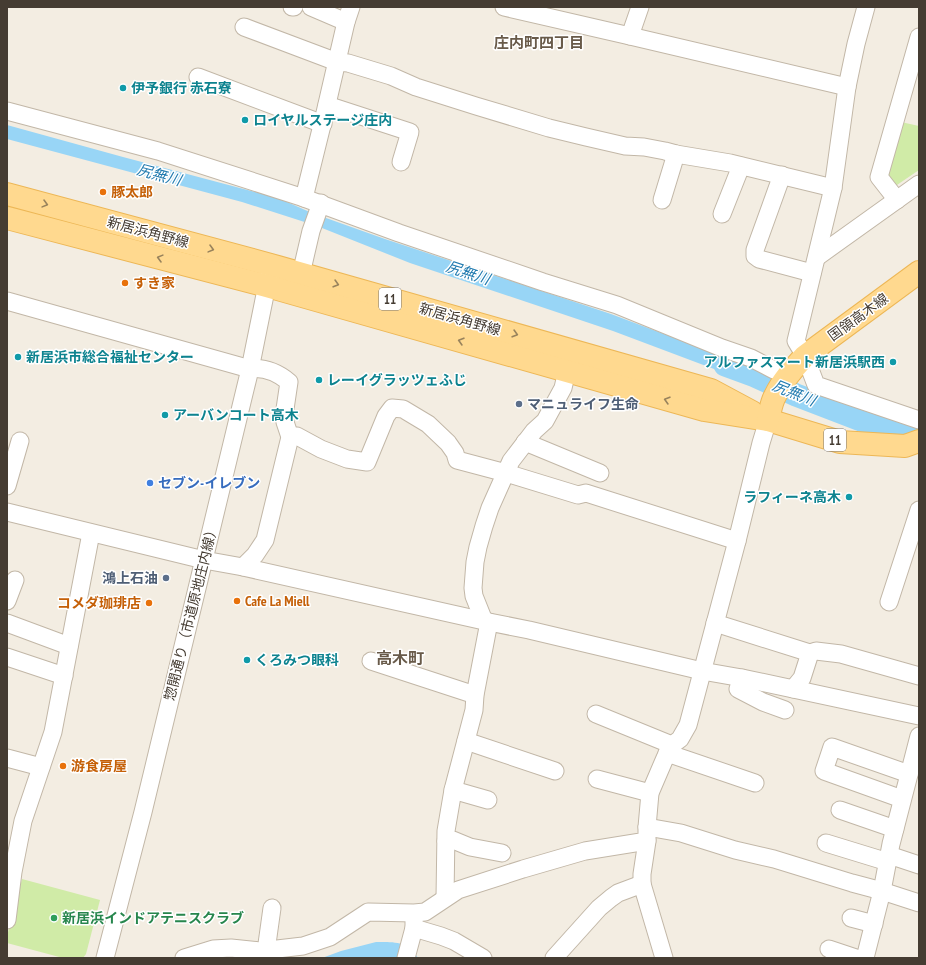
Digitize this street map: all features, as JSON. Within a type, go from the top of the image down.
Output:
[{"type":"main road","name":"新居浜角野線","points":[[7,194],[271,265],[711,390],[768,420]]},
{"type":"main road","name":"新居浜角野線","points":[[7,218],[266,286],[704,410],[768,420],[840,442],[912,444]]},
{"type":"main road","name":"国領高木線","points":[[789,376],[919,272]]},
{"type":"main road","points":[[768,420],[789,376]]},
{"type":"street","points":[[304,198],[323,124],[348,14],[311,7]]},
{"type":"street","points":[[504,7],[847,87]]},
{"type":"street","points":[[630,36],[640,7]]},
{"type":"street","points":[[789,376],[796,341],[834,188],[847,87],[866,7]]},
{"type":"street","points":[[244,27],[337,62],[348,63],[383,74],[416,87],[549,128],[625,146],[644,147],[730,163],[834,188]]},
{"type":"street","points":[[897,200],[879,178],[919,38]]},
{"type":"street","points":[[198,77],[323,124]]},
{"type":"street","points":[[327,105],[410,132],[400,162]]},
{"type":"street","points":[[7,111],[158,152],[304,198],[320,206],[413,238],[543,282],[617,305],[722,348],[751,358],[789,376],[919,420]]},
{"type":"street","points":[[662,200],[676,154]]},
{"type":"street","points":[[722,214],[741,166]]},
{"type":"street","points":[[782,175],[755,250],[755,256],[759,259],[815,265],[919,184]]},
{"type":"street","points":[[301,274],[311,231],[320,206]]},
{"type":"street","name":"惣開通り（市道原地庄内線）","points":[[105,958],[143,812],[250,369],[271,265]]},
{"type":"street","points":[[7,301],[250,369],[257,368],[270,371],[281,375],[289,382],[285,409],[285,422],[290,437],[265,540],[255,555],[243,567]]},
{"type":"street","points":[[445,898],[446,831],[453,790],[474,710],[487,621],[474,596],[473,588],[478,547],[490,508],[511,461],[534,431],[544,422],[563,388],[567,371]]},
{"type":"street","points":[[290,437],[297,436],[321,449],[347,459],[367,462],[386,416],[392,408],[403,409],[428,424],[448,443],[455,453],[457,460],[578,495],[586,493],[737,541]]},
{"type":"street","points":[[664,958],[642,884],[650,793],[669,749],[680,739],[688,725],[768,420]]},
{"type":"street","points":[[7,486],[20,441]]},
{"type":"street","points":[[525,442],[600,473]]},
{"type":"street","points":[[889,602],[919,511]]},
{"type":"street","points":[[7,512],[204,560],[243,567],[529,630],[702,671],[742,678],[919,716]]},
{"type":"street","points":[[7,920],[10,871],[23,821],[53,732],[91,532]]},
{"type":"street","points":[[7,601],[15,580]]},
{"type":"street","points":[[7,623],[69,646]]},
{"type":"street","points":[[715,623],[810,653],[816,651],[841,654],[919,676]]},
{"type":"street","points":[[793,689],[802,678],[810,653]]},
{"type":"street","points":[[7,657],[64,676]]},
{"type":"street","points":[[371,661],[475,695]]},
{"type":"street","points":[[742,678],[738,689],[763,702],[785,710]]},
{"type":"street","points":[[596,714],[669,749],[755,783]]},
{"type":"street","points":[[865,958],[882,891],[891,844],[919,736]]},
{"type":"street","points":[[466,741],[555,771]]},
{"type":"street","points":[[902,799],[824,771],[832,747],[909,774]]},
{"type":"street","points":[[7,758],[41,767]]},
{"type":"street","points":[[597,779],[650,793]]},
{"type":"street","points":[[453,790],[488,800]]},
{"type":"street","points":[[840,810],[895,829]]},
{"type":"street","points":[[406,958],[414,926],[425,912],[458,890],[523,869],[647,834],[681,833],[735,850],[774,859],[882,891],[919,904]]},
{"type":"street","points":[[446,841],[453,840],[470,847],[502,854]]},
{"type":"street","points":[[826,843],[919,865]]},
{"type":"street","points":[[554,958],[599,908],[618,892],[642,884]]},
{"type":"street","points":[[266,951],[272,908]]},
{"type":"street","points":[[184,958],[213,949],[231,948],[266,951],[303,946],[330,937],[368,912],[414,926],[454,941],[483,958]]},
{"type":"street","points":[[851,918],[874,924]]},
{"type":"street","points":[[829,949],[856,958]]},
{"type":"green space","points":[[901,122],[919,126],[919,170],[894,187],[885,179]]},
{"type":"green space","name":"新居浜インドアテニスクラブ","points":[[22,879],[100,900],[86,954],[83,958],[63,958],[7,943],[7,936]]},
{"type":"water","points":[[7,125],[278,198],[312,213],[385,239],[611,314],[725,357],[760,373],[746,380],[613,331],[410,263],[317,226],[242,202],[7,139]]},
{"type":"water","points":[[376,942],[405,945],[414,952],[418,958],[322,958],[341,951]]},
{"type":"waterway","name":"尻無川","points":[[725,365],[755,376],[796,395],[874,425],[919,440]]},
{"type":"place","name":"伊予銀行 赤石寮","points":[[123,88]]},
{"type":"place","name":"ロイヤルステージ庄内","points":[[245,120]]},
{"type":"place","name":"豚太郎","points":[[103,192]]},
{"type":"place","name":"すき家","points":[[125,283]]},
{"type":"place","name":"新居浜市総合福祉センター","points":[[18,357]]},
{"type":"place","name":"アルファスマート新居浜駅西","points":[[893,362]]},
{"type":"place","name":"レーイグラッツェふじ","points":[[319,380]]},
{"type":"place","name":"マニュライフ生命","points":[[519,404]]},
{"type":"place","name":"アーバンコート高木","points":[[165,415]]},
{"type":"place","name":"セブン-イレブン","points":[[150,483]]},
{"type":"place","name":"ラフィーネ高木","points":[[849,497]]},
{"type":"place","name":"鴻上石油","points":[[166,578]]},
{"type":"place","name":"Cafe La Miell","points":[[237,601]]},
{"type":"place","name":"コメダ珈琲店","points":[[149,603]]},
{"type":"place","name":"くろみつ眼科","points":[[247,660]]},
{"type":"place","name":"游食房屋","points":[[63,766]]},
{"type":"place","name":"新居浜インドアテニスクラブ","points":[[54,918]]},
{"type":"district","name":"庄内町四丁目","points":[[539,43]]},
{"type":"district","name":"高木町","points":[[400,658]]}]
